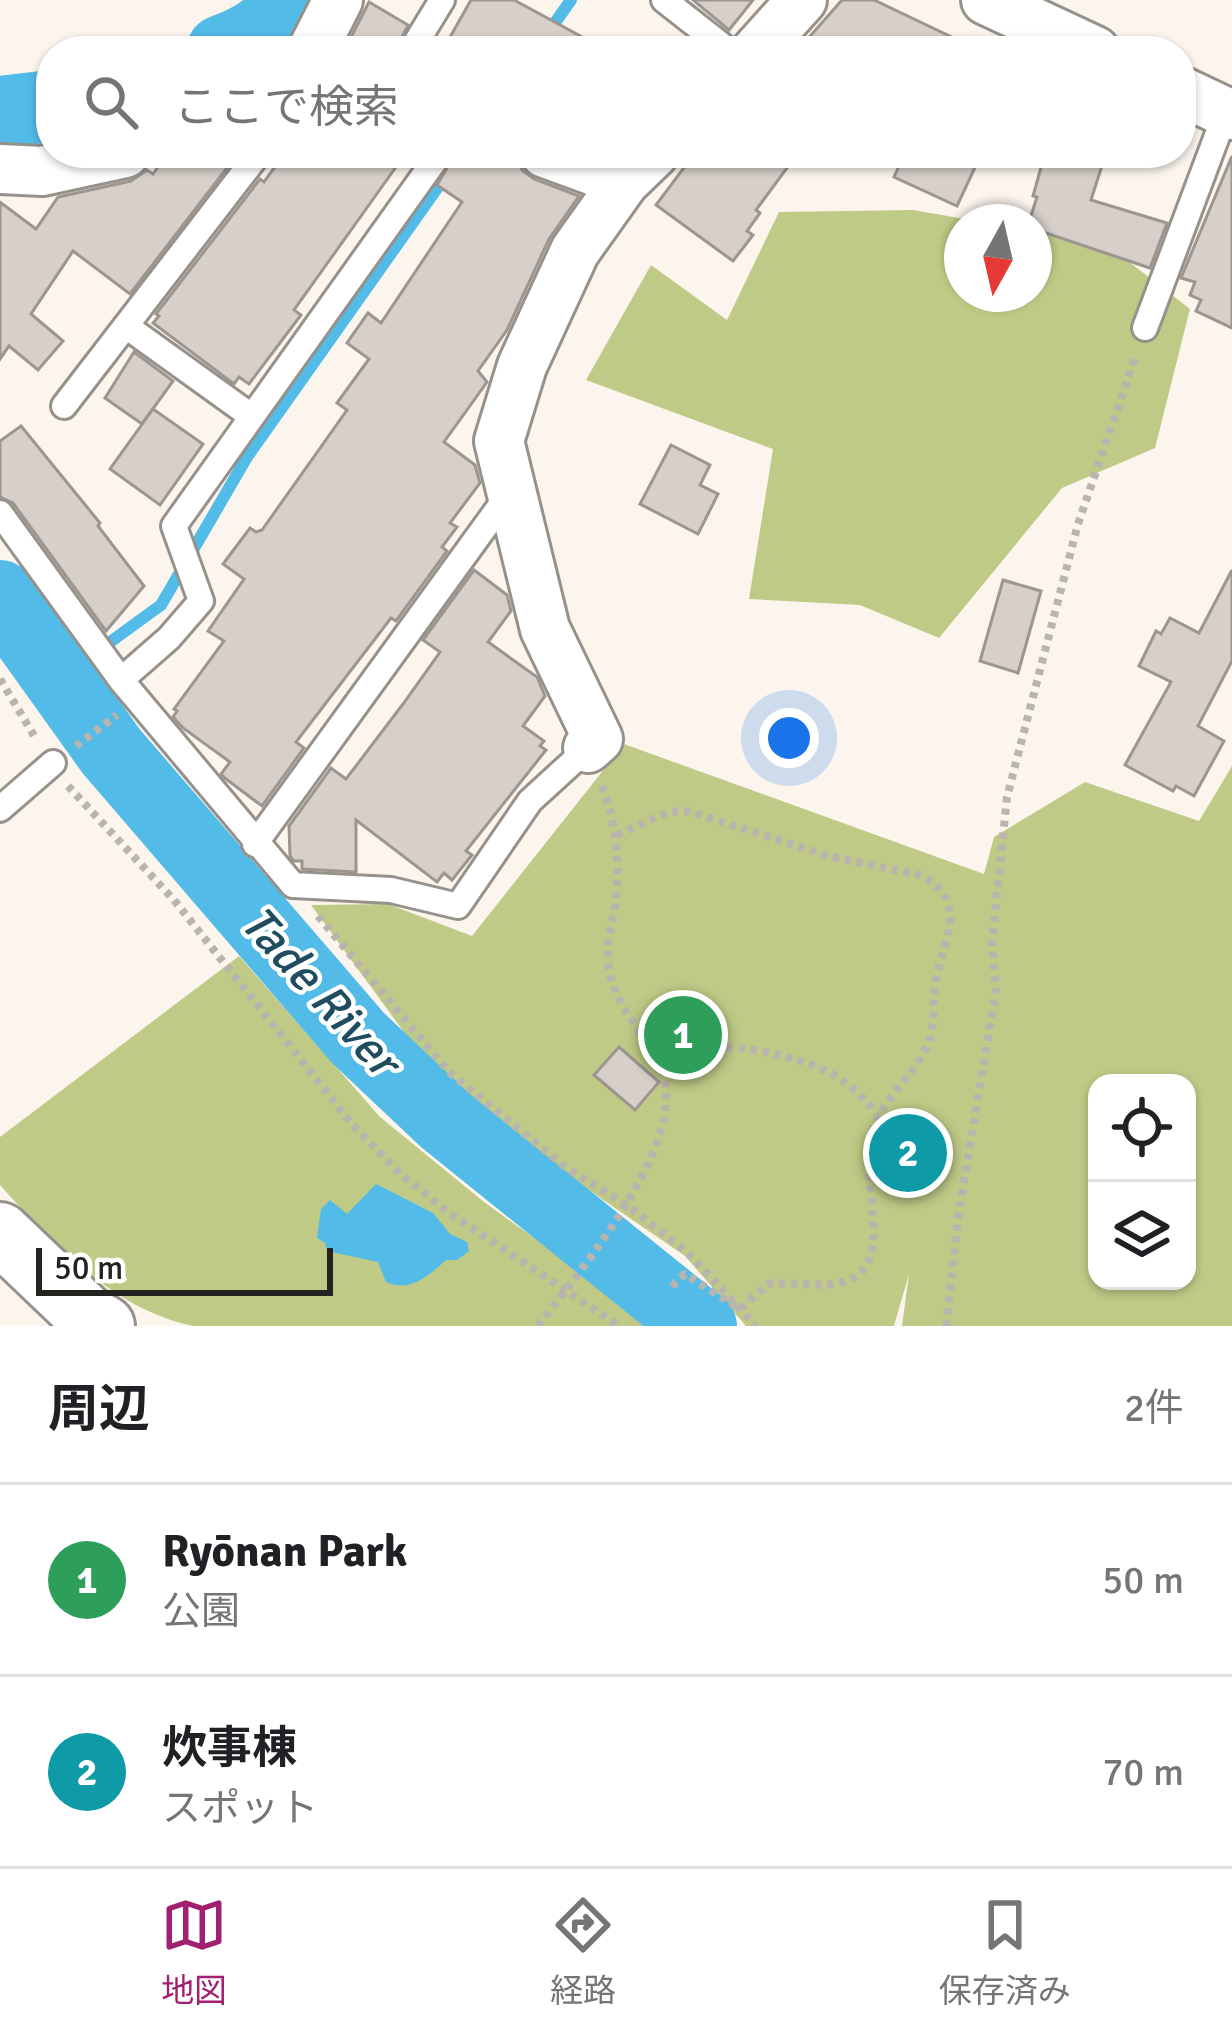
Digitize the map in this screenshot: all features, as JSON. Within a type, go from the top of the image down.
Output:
[{"type":"street","points":[[322,36],[338,0]]},
{"type":"street","points":[[770,36],[802,0]]},
{"type":"street","points":[[986,0],[1063,36]]},
{"type":"street","points":[[1196,98],[1229,113]]},
{"type":"street","points":[[0,169],[56,168]]},
{"type":"street","points":[[588,748],[598,739],[545,629],[499,441],[522,366],[575,251],[639,168]]},
{"type":"street","points":[[0,1233],[87,1316],[104,1326]]},
{"type":"lane","points":[[420,36],[442,0]]},
{"type":"lane","points":[[664,0],[709,36]]},
{"type":"lane","points":[[1145,328],[1229,113]]},
{"type":"lane","points":[[64,406],[248,168]]},
{"type":"lane","points":[[107,664],[169,638],[201,601],[174,526],[429,168]]},
{"type":"lane","points":[[127,326],[251,416]]},
{"type":"lane","points":[[255,844],[512,489]]},
{"type":"lane","points":[[0,513],[107,664],[293,885],[391,890],[458,906],[530,801],[588,748]]},
{"type":"lane","points":[[0,809],[57,760]]},
{"type":"path","points":[[946,1326],[958,1217],[996,989],[992,943],[1007,796],[1078,524],[1145,328]]},
{"type":"path","points":[[0,680],[22,719]]},
{"type":"path","points":[[57,760],[125,709]]},
{"type":"path","points":[[538,1326],[625,1204],[650,1161],[664,1122],[664,1074],[618,1002],[608,955],[616,902],[617,835],[588,748]]},
{"type":"path","points":[[617,835],[669,812],[688,811],[804,850],[933,882],[948,908],[951,928],[934,986],[931,1039],[905,1083],[878,1115],[868,1153],[875,1246],[871,1259],[862,1273],[847,1282],[768,1284],[740,1309]]},
{"type":"path","points":[[130,855],[174,900],[351,1123],[398,1172],[448,1213],[620,1326]]},
{"type":"path","points":[[293,885],[450,1073],[565,1166],[688,1252],[756,1326]]},
{"type":"path","points":[[633,1027],[664,1047],[756,1051],[804,1061],[836,1076],[878,1115]]},
{"type":"path","points":[[664,1074],[675,1059],[701,1050]]},
{"type":"path","points":[[670,1288],[685,1274],[740,1309]]},
{"type":"green space","points":[[913,210],[944,215],[944,312],[1052,312],[1052,234],[1106,244],[1190,309],[1155,448],[1062,488],[939,638],[860,605],[749,599],[773,449],[586,380],[651,265],[727,320],[779,212]]},
{"type":"green space","points":[[624,744],[984,874],[994,837],[1085,782],[1199,821],[1232,766],[1232,1326],[902,1326],[909,1274],[894,1326],[746,1326],[685,1256],[561,1171],[445,1076],[409,1039],[311,905],[388,904],[472,936]]},
{"type":"green space","points":[[239,956],[380,1117],[484,1202],[657,1326],[193,1326],[137,1305],[63,1251],[0,1185],[0,1137]]},
{"type":"water","points":[[376,1184],[433,1213],[450,1234],[467,1242],[469,1251],[457,1260],[446,1260],[418,1281],[395,1285],[386,1282],[378,1262],[327,1251],[317,1238],[321,1209],[330,1200],[347,1214]]},
{"type":"building","points":[[471,0],[514,0],[580,36],[451,36]]},
{"type":"building","points":[[693,0],[753,0],[729,30]]},
{"type":"building","points":[[842,0],[874,0],[950,36],[810,36]]},
{"type":"building","points":[[369,2],[408,25],[402,36],[352,36]]},
{"type":"building","points":[[1232,156],[1232,328],[1196,311],[1201,300],[1190,295],[1195,282],[1181,278]]},
{"type":"building","points":[[157,168],[227,168],[130,294],[73,251],[31,314],[63,341],[38,370],[9,346],[0,359],[0,202],[36,229],[58,197],[131,181],[147,170],[153,174]]},
{"type":"building","points":[[274,168],[395,168],[294,310],[301,315],[249,384],[239,377],[234,384],[153,323],[260,179],[264,182]]},
{"type":"building","points":[[447,168],[521,168],[534,179],[579,196],[549,239],[507,330],[478,371],[487,382],[444,442],[475,465],[480,483],[450,523],[457,527],[442,547],[447,551],[296,742],[304,748],[262,806],[221,774],[230,762],[183,728],[173,717],[174,709],[224,641],[208,631],[244,579],[223,564],[250,528],[262,530],[347,410],[337,403],[369,359],[347,343],[368,313],[381,323],[462,202],[437,185]]},
{"type":"building","points":[[684,168],[787,168],[756,210],[760,213],[747,231],[753,235],[733,261],[656,205]]},
{"type":"building","points":[[898,168],[975,168],[958,204],[894,177]]},
{"type":"building","points":[[1041,168],[1101,168],[1091,200],[1167,223],[1150,268],[1052,235],[1052,204],[1035,204],[1037,197],[1033,196]]},
{"type":"building","points":[[134,352],[173,381],[142,424],[105,398]]},
{"type":"building","points":[[153,409],[203,444],[160,505],[110,469]]},
{"type":"building","points":[[21,426],[144,586],[106,631],[13,503],[0,497],[0,441]]},
{"type":"building","points":[[671,445],[710,465],[700,485],[718,494],[698,534],[640,504]]},
{"type":"building","points":[[474,570],[507,595],[511,611],[488,642],[537,677],[545,696],[523,726],[544,741],[540,746],[546,750],[466,851],[472,855],[452,880],[444,873],[437,882],[356,820],[356,872],[302,869],[302,861],[290,856],[289,826],[331,768],[346,779],[403,704],[440,652],[423,640]]},
{"type":"building","points":[[1232,570],[1232,661],[1198,726],[1224,741],[1194,796],[1176,786],[1173,791],[1125,765],[1171,682],[1139,666],[1156,631],[1161,634],[1170,618],[1199,633]]},
{"type":"building","points":[[1003,580],[1041,591],[1018,673],[980,661]]},
{"type":"building","points":[[619,1047],[659,1082],[635,1110],[594,1075]]},
{"type":"building","points":[[893,1121],[931,1126],[923,1186],[886,1181]]},
{"type":"waterway","points":[[253,36],[278,18],[291,0]]},
{"type":"waterway","points":[[546,36],[571,0]]},
{"type":"waterway","points":[[0,112],[36,108]]},
{"type":"waterway","points":[[58,680],[161,605],[247,457],[451,168]]},
{"type":"waterway","name":"Tade River","points":[[0,596],[111,751],[358,1038],[446,1121],[701,1326]]},
{"type":"place","name":"Ryōnan Park","points":[[683,1035]]},
{"type":"place","name":"炊事棟","points":[[908,1153]]}]
